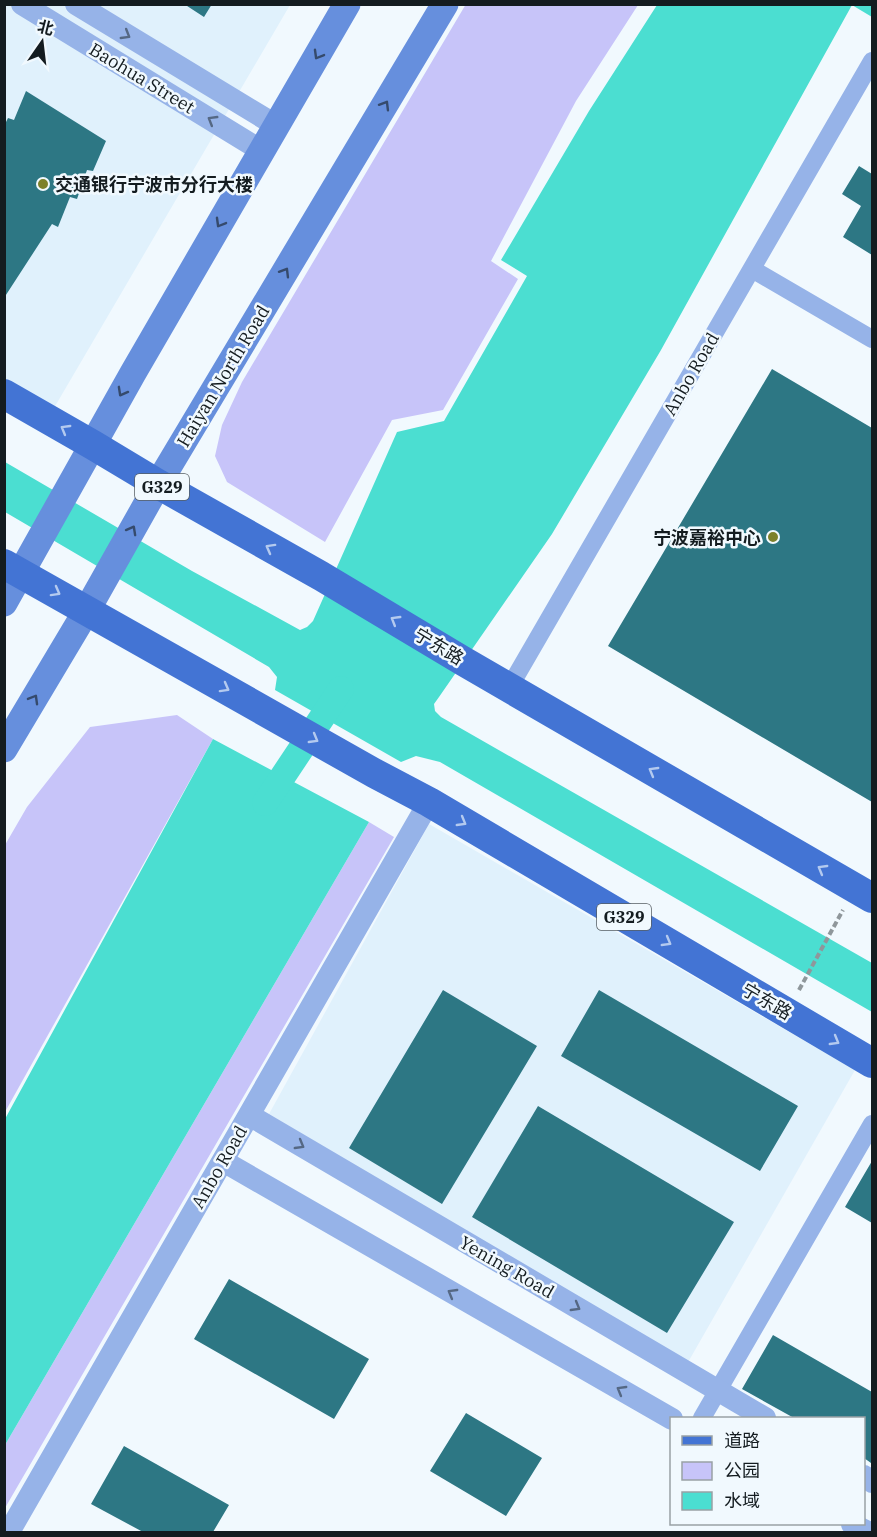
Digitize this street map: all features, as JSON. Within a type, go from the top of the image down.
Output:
[{"type":"main road","points":[[4,603],[13,569],[93,445],[347,4]]},
{"type":"main road","name":"Haiyan North Road","points":[[4,749],[87,610],[158,484],[445,4]]},
{"type":"main road","name":"宁东路","points":[[4,394],[864,893]]},
{"type":"main road","name":"宁东路","points":[[13,569],[429,802],[873,1063]]},
{"type":"street","name":"Baohua Street","points":[[22,4],[262,151]]},
{"type":"street","name":"Baohua Street","points":[[76,4],[277,126]]},
{"type":"street","name":"Anbo Road","points":[[509,688],[873,61]]},
{"type":"street","points":[[752,269],[873,339]]},
{"type":"street","name":"Anbo Road","points":[[9,1533],[429,802]]},
{"type":"street","name":"Yening Road","points":[[249,1115],[762,1417]]},
{"type":"street","points":[[703,1417],[873,1124]]},
{"type":"street","points":[[223,1161],[670,1418]]},
{"type":"street","points":[[854,1525],[868,1533]]},
{"type":"path","points":[[787,1012],[864,893]]},
{"type":"shaded area","points":[[5,5],[290,5],[54,408],[5,379]]},
{"type":"shaded area","points":[[429,824],[855,1070],[687,1364],[269,1114]]},
{"type":"green space","points":[[466,4],[638,5],[576,101],[491,261],[518,279],[443,410],[392,420],[325,542],[227,482],[215,456],[222,425],[242,382]]},
{"type":"green space","points":[[177,715],[213,739],[5,1112],[5,845],[27,807],[90,727]]},
{"type":"green space","points":[[369,822],[394,837],[5,1508],[5,1445]]},
{"type":"water","points":[[657,5],[852,5],[661,350],[552,534],[434,704],[435,711],[441,717],[872,963],[872,1012],[440,762],[416,756],[401,762],[275,690],[277,677],[269,667],[5,512],[5,462],[192,571],[300,630],[307,627],[313,621],[397,432],[444,421],[527,276],[501,260],[589,111]]},
{"type":"water","points":[[852,5],[872,5],[872,17]]},
{"type":"water","points":[[213,739],[369,822],[5,1445],[5,1119]]},
{"type":"building","points":[[184,4],[212,4],[204,17]]},
{"type":"building","name":"交通银行宁波市分行大楼","points":[[26,91],[106,141],[93,171],[87,170],[77,199],[70,197],[58,227],[52,224],[4,298],[4,126],[8,118],[14,120]]},
{"type":"building","points":[[859,166],[872,174],[872,255],[843,237],[861,206],[842,194]]},
{"type":"building","name":"宁波嘉裕中心","points":[[772,369],[872,428],[872,802],[608,646]]},
{"type":"building","points":[[443,990],[537,1046],[442,1204],[349,1148]]},
{"type":"building","points":[[599,990],[798,1106],[760,1171],[561,1056]]},
{"type":"building","points":[[538,1106],[734,1222],[667,1333],[472,1217]]},
{"type":"building","points":[[872,1161],[872,1223],[845,1207]]},
{"type":"building","points":[[229,1279],[369,1359],[334,1419],[194,1339]]},
{"type":"building","points":[[773,1335],[872,1392],[871,1463],[865,1459],[865,1417],[792,1417],[742,1389]]},
{"type":"building","points":[[466,1413],[542,1458],[506,1516],[430,1471]]},
{"type":"building","points":[[124,1446],[229,1505],[213,1532],[143,1532],[91,1504]]},
{"type":"waterway","points":[[265,803],[341,689]]},
{"type":"place","name":"交通银行宁波市分行大楼","points":[[43,184]]},
{"type":"place","name":"宁波嘉裕中心","points":[[773,537]]}]
